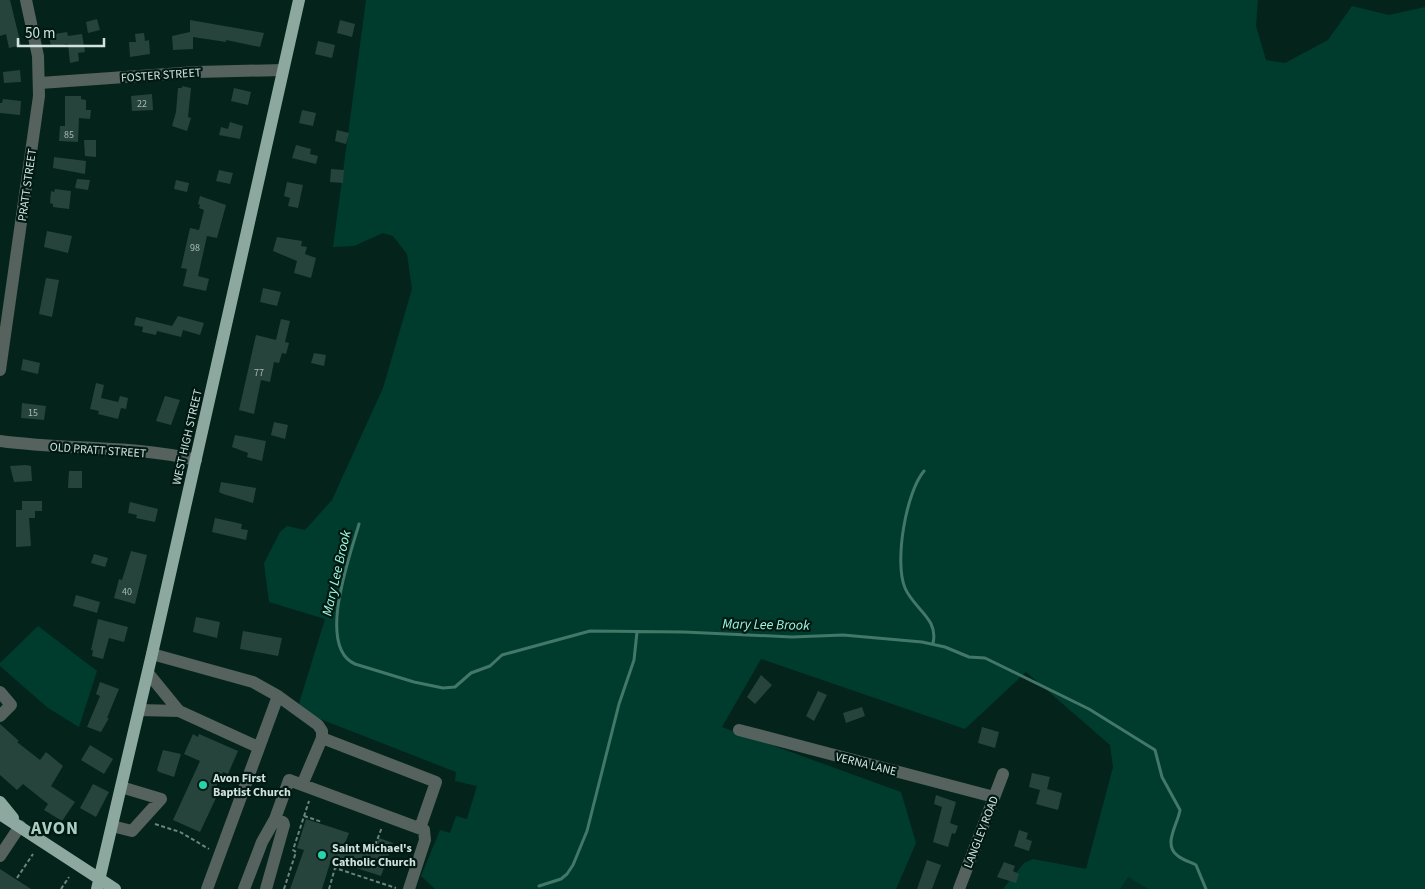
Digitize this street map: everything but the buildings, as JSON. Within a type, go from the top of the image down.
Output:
[{"type":"main road","name":"WEST HIGH STREET","points":[[98,884],[148,673],[298,0]]},
{"type":"main road","points":[[0,802],[20,826]]},
{"type":"main road","points":[[0,814],[20,826],[98,884],[115,889]]},
{"type":"street","name":"PRATT STREET","points":[[0,370],[40,83],[36,43],[26,0]]},
{"type":"street","name":"FOSTER STREET","points":[[40,83],[196,72],[283,70]]},
{"type":"street","name":"OLD PRATT STREET","points":[[0,441],[35,446],[157,454],[196,460]]},
{"type":"street","points":[[152,654],[253,682],[278,696],[320,728],[322,738],[302,785]]},
{"type":"street","points":[[148,673],[179,711]]},
{"type":"street","points":[[0,692],[11,705],[0,716]]},
{"type":"street","points":[[207,889],[278,696]]},
{"type":"street","points":[[139,710],[179,711],[258,747]]},
{"type":"street","name":"VERNA LANE","points":[[739,730],[994,797]]},
{"type":"street","points":[[322,738],[436,782],[420,828]]},
{"type":"street","name":"LANGLEY ROAD","points":[[959,889],[1003,774]]},
{"type":"street","points":[[244,889],[262,842],[275,819],[289,780],[424,830],[425,836],[409,889]]},
{"type":"street","points":[[112,826],[132,831],[161,799],[121,787]]},
{"type":"street","points":[[266,889],[284,825],[283,822],[275,819]]},
{"type":"street","points":[[0,856],[20,826]]},
{"type":"path","points":[[284,889],[296,852],[293,850],[308,804]]},
{"type":"path","points":[[304,816],[322,822]]},
{"type":"path","points":[[154,823],[180,832],[206,848]]},
{"type":"path","points":[[374,851],[380,831]]},
{"type":"path","points":[[18,878],[33,854]]},
{"type":"path","points":[[329,889],[336,868],[401,889]]},
{"type":"path","points":[[61,889],[69,877]]},
{"type":"shaded area","points":[[366,0],[1258,0],[1256,26],[1266,60],[1285,63],[1328,40],[1352,6],[1389,15],[1425,7],[1425,889],[1148,889],[1128,877],[1120,889],[1003,889],[1024,863],[1033,859],[1086,869],[1113,767],[1110,745],[1026,672],[965,729],[761,659],[722,727],[901,792],[916,843],[896,889],[435,889],[421,876],[440,830],[450,833],[456,816],[467,819],[477,786],[455,781],[456,772],[297,710],[325,619],[269,602],[264,563],[280,532],[287,526],[305,530],[332,500],[383,388],[412,289],[407,254],[393,236],[383,233],[354,246],[333,247]]},
{"type":"shaded area","points":[[38,626],[97,671],[79,727],[48,708],[0,666],[0,663]]},
{"type":"shaded area","points":[[1123,874],[1148,889],[1114,889]]},
{"type":"waterway","points":[[924,471],[912,494],[907,510],[901,545],[901,562],[905,588],[929,621],[934,635],[933,643]]},
{"type":"waterway","name":"Mary Lee Brook","points":[[359,524],[343,578],[337,621],[338,639],[344,654],[355,664],[414,682],[443,688],[455,687],[471,673],[490,666],[502,655],[590,631],[684,632],[792,637],[843,635],[922,642],[945,647],[969,657],[985,658],[1089,709],[1155,750],[1162,777],[1180,810],[1172,834],[1171,846],[1178,856],[1196,865],[1206,889]]},
{"type":"waterway","points":[[539,886],[561,879],[567,874],[573,865],[587,831],[619,704],[634,660],[637,632]]},
{"type":"place","name":"Avon First Baptist Church","points":[[203,785]]},
{"type":"place","name":"Saint Michael's Catholic Church","points":[[322,855]]},
{"type":"district","name":"AVON","points":[[55,828]]}]
